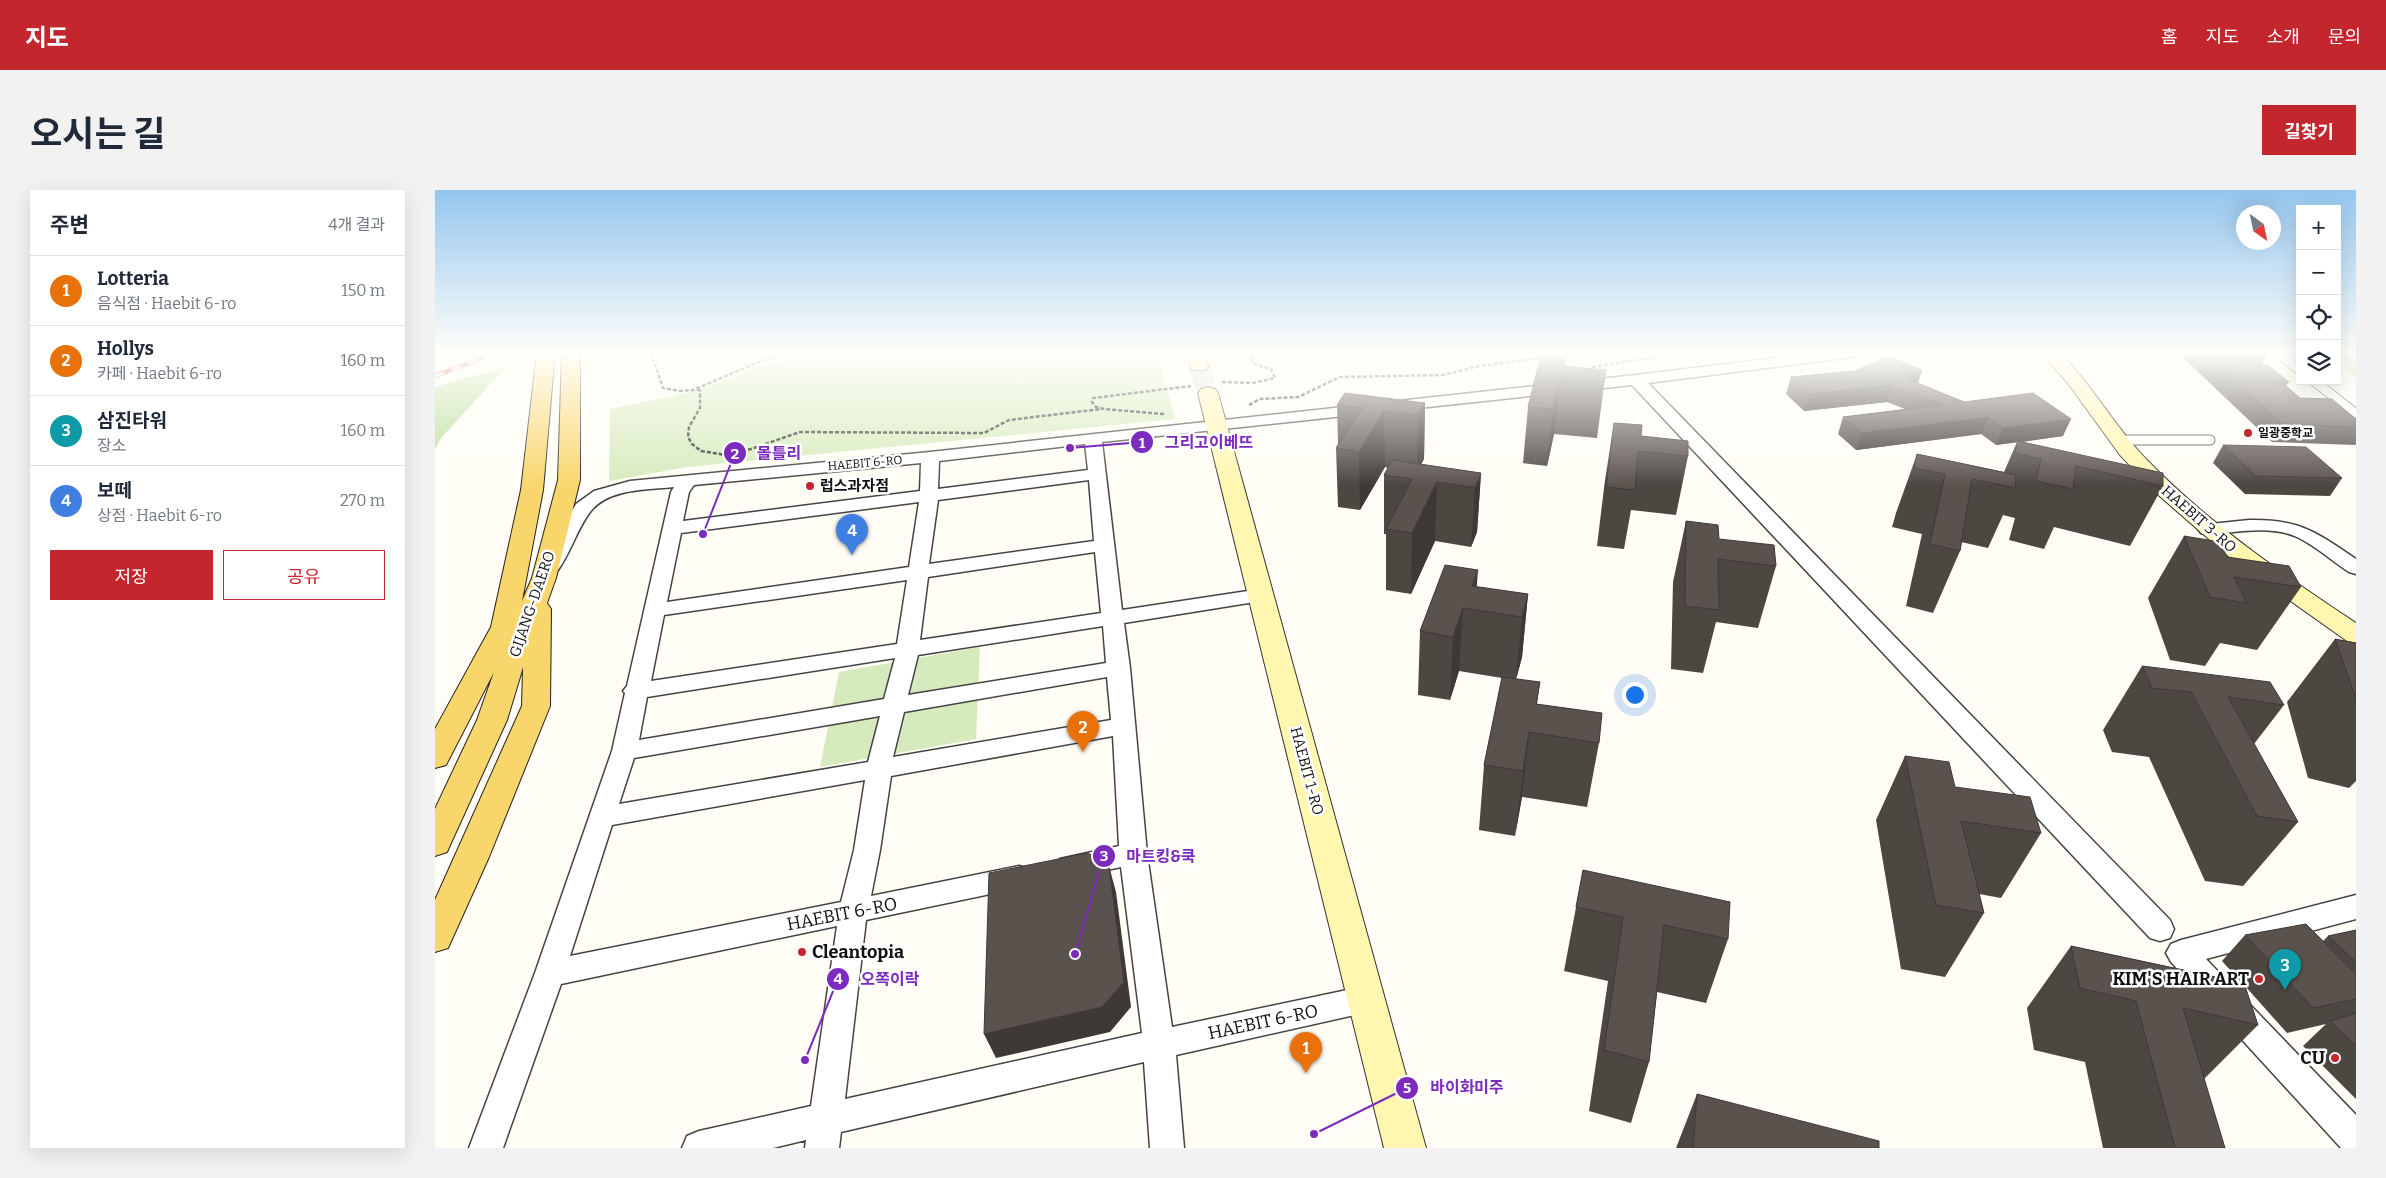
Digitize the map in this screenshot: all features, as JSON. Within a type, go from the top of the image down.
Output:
[{"type":"main road","name":"GIJANG-DAERO","points":[[435,757],[504,627],[531,589],[531,490],[541,397]]},
{"type":"main road","name":"GIJANG-DAERO","points":[[435,843],[492,720],[513,656],[531,589],[569,480],[570,397]]},
{"type":"main road","points":[[435,718],[531,589]]},
{"type":"main road","points":[[435,937],[536,706],[531,589]]},
{"type":"street","name":"HAEBIT 1-RO","points":[[1209,397],[1405,1148]]},
{"type":"street","name":"HAEBIT 6-RO","points":[[531,589],[583,508],[601,495],[630,486],[930,457],[1477,397]]},
{"type":"street","points":[[1652,397],[2160,929]]},
{"type":"street","name":"HAEBIT 3-RO","points":[[2086,397],[2119,440],[2145,470],[2208,529],[2234,551],[2356,636]]},
{"type":"street","points":[[1093,438],[1125,726],[1133,854],[1159,1044],[1167,1148]]},
{"type":"street","points":[[825,1134],[853,912],[867,850],[879,767],[907,649],[919,572],[929,496],[930,457]]},
{"type":"street","points":[[672,528],[1097,474]]},
{"type":"street","points":[[486,1148],[550,972],[624,751],[635,691],[680,492],[689,480]]},
{"type":"street","points":[[2208,529],[2274,525],[2294,528],[2313,538],[2356,568]]},
{"type":"street","points":[[654,610],[1104,545]]},
{"type":"street","points":[[635,691],[1261,595]]},
{"type":"street","points":[[624,751],[1119,668]]},
{"type":"street","points":[[603,817],[879,767],[1125,726]]},
{"type":"street","name":"HAEBIT 6-RO","points":[[550,972],[1133,854]]},
{"type":"street","points":[[2356,907],[2181,953],[2356,1139]]},
{"type":"street","name":"HAEBIT 6-RO","points":[[699,1148],[825,1134],[1159,1044],[1367,1000]]},
{"type":"lane","points":[[2334,397],[2356,414]]},
{"type":"lane","points":[[2119,440],[2210,440]]},
{"type":"path","points":[[700,397],[700,409],[690,424],[687,433],[689,440],[693,447],[720,456],[777,442],[800,432],[984,433],[1009,420],[1104,409]]},
{"type":"path","points":[[1099,397],[1093,398],[1092,402],[1096,407],[1164,414]]},
{"type":"path","points":[[1260,399],[1299,397]]},
{"type":"green space","points":[[435,397],[479,397],[441,438],[435,449]]},
{"type":"green space","points":[[668,397],[1169,397],[1175,419],[687,467],[609,481],[610,409]]},
{"type":"green space","points":[[980,647],[976,739],[820,767],[839,672]]},
{"type":"building","points":[[1343,397],[1375,397],[1425,403],[1418,415],[1384,411],[1359,452],[1336,448],[1362,408],[1337,405]]},
{"type":"building","points":[[1531,397],[1556,397],[1553,409],[1528,407]]},
{"type":"building","points":[[1922,397],[1951,397],[1964,402],[2005,397],[2038,397],[2071,419],[2003,428],[1988,417],[1862,433],[1843,417],[1943,405]]},
{"type":"building","points":[[2253,397],[2332,399],[2356,419],[2356,427],[2283,424]]},
{"type":"building","points":[[1614,423],[1642,425],[1641,436],[1688,441],[1688,456],[1638,451],[1635,490],[1606,487]]},
{"type":"building","points":[[2018,441],[2163,473],[2163,486],[2076,466],[2073,489],[2036,481],[2041,459],[2015,453]]},
{"type":"building","points":[[2223,445],[2306,447],[2342,478],[2256,476]]},
{"type":"building","points":[[1917,454],[2016,475],[2015,488],[1972,479],[1960,551],[1930,544],[1945,474],[1914,468]]},
{"type":"building","points":[[1392,460],[1481,473],[1475,488],[1437,482],[1412,533],[1386,529],[1412,479],[1384,475]]},
{"type":"building","points":[[1686,521],[1718,525],[1719,539],[1774,545],[1776,566],[1718,559],[1719,610],[1685,606]]},
{"type":"building","points":[[2184,536],[2220,542],[2227,557],[2289,566],[2301,587],[2234,577],[2247,603],[2210,597]]},
{"type":"building","points":[[1445,565],[1478,570],[1472,586],[1528,594],[1522,617],[1463,608],[1453,637],[1420,631]]},
{"type":"building","points":[[2335,639],[2356,643],[2356,699]]},
{"type":"building","points":[[2142,666],[2270,682],[2284,705],[2228,697],[2298,822],[2257,816],[2191,692],[2152,688]]},
{"type":"building","points":[[1502,677],[1540,682],[1536,704],[1602,713],[1599,743],[1529,732],[1523,771],[1484,765]]},
{"type":"building","points":[[1905,756],[1949,762],[1955,787],[2030,797],[2041,833],[1961,821],[1984,913],[1936,905]]},
{"type":"building","points":[[1088,853],[1109,866],[1124,982],[1102,1007],[984,1034],[989,873]]},
{"type":"building","points":[[1583,870],[1730,902],[1728,939],[1664,925],[1649,1062],[1604,1050],[1623,917],[1576,907]]},
{"type":"building","points":[[2306,924],[2356,974],[2356,999],[2313,1008],[2245,935]]},
{"type":"building","points":[[2356,930],[2356,962],[2328,936]]},
{"type":"building","points":[[2071,946],[2244,983],[2258,1025],[2183,1008],[2225,1148],[2175,1148],[2136,1001],[2080,988]]},
{"type":"building","points":[[2356,1013],[2356,1046],[2330,1021]]},
{"type":"building","points":[[1697,1094],[1879,1141],[1879,1148],[1693,1148]]},
{"type":"place","name":"일광중학교","points":[[2248,433]]},
{"type":"place","name":"그리고이베뜨","points":[[1070,448]]},
{"type":"place","name":"럽스과자점","points":[[810,486]]},
{"type":"place","name":"몰틀리","points":[[703,534]]},
{"type":"place","name":"보떼","points":[[852,555]]},
{"type":"place","name":"Hollys","points":[[1083,752]]},
{"type":"place","name":"Cleantopia","points":[[802,952]]},
{"type":"place","name":"마트킹&쿡","points":[[1075,954]]},
{"type":"place","name":"KIM'S HAIR ART","points":[[2259,979]]},
{"type":"place","name":"삼진타워","points":[[2285,990]]},
{"type":"place","name":"CU","points":[[2335,1058]]},
{"type":"place","name":"오쪽이락","points":[[805,1060]]},
{"type":"place","name":"Lotteria","points":[[1306,1073]]},
{"type":"place","name":"바이화미주","points":[[1314,1134]]}]
